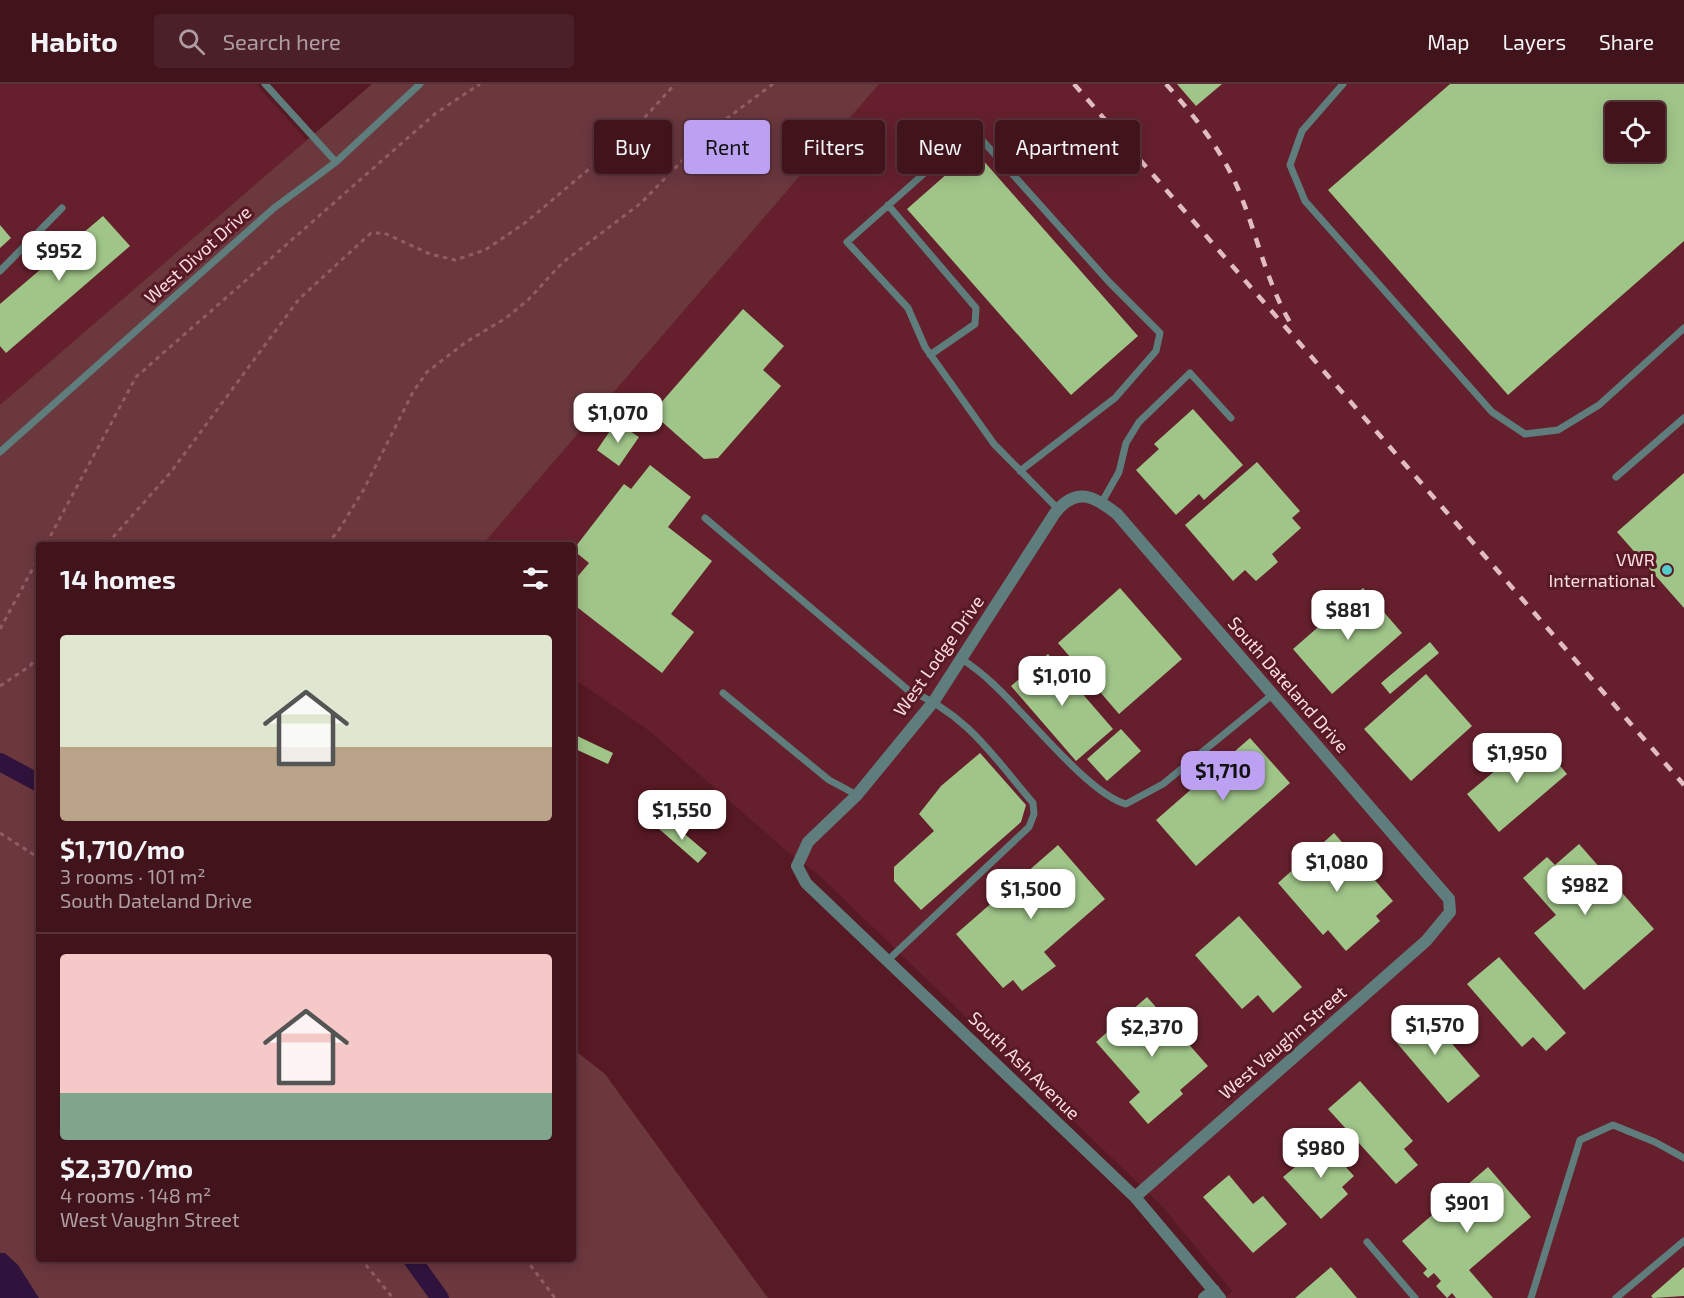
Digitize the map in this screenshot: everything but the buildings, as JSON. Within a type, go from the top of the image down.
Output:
[{"type":"street","name":"South Dateland Drive","points":[[1084,495],[1102,502],[1117,514],[1440,886],[1449,899],[1450,912]]},
{"type":"street","name":"West Lodge Drive","points":[[797,866],[808,842],[857,795],[934,701],[1058,509],[1066,501],[1084,495]]},
{"type":"street","name":"South Ash Avenue","points":[[797,866],[806,883],[1135,1197],[1213,1295]]},
{"type":"street","name":"West Vaughn Street","points":[[1135,1197],[1426,941],[1450,912]]},
{"type":"lane","points":[[265,84],[336,162]]},
{"type":"lane","name":"West Divot Drive","points":[[0,452],[274,208],[336,162],[420,84]]},
{"type":"lane","points":[[1343,84],[1302,131],[1290,165],[1305,201],[1492,412],[1525,434],[1558,430],[1599,405],[1684,328]]},
{"type":"lane","points":[[1020,471],[1115,398],[1156,351],[1160,333],[1109,282],[973,130],[847,242],[909,308],[930,355],[970,413],[1020,471],[1058,509]]},
{"type":"lane","points":[[888,205],[976,308],[975,324],[930,355]]},
{"type":"lane","points":[[0,271],[62,208]]},
{"type":"lane","points":[[1102,502],[1119,472],[1126,443],[1139,422],[1190,373],[1231,418]]},
{"type":"lane","points":[[1616,477],[1684,418]]},
{"type":"lane","points":[[705,518],[908,690],[934,701],[965,723],[1033,803],[1034,814],[1029,827],[887,961]]},
{"type":"lane","points":[[962,659],[991,682],[1088,779],[1116,801],[1126,804],[1162,784],[1272,695]]},
{"type":"lane","points":[[723,693],[829,780],[857,795]]},
{"type":"lane","points":[[1531,1298],[1580,1140],[1612,1125],[1655,1142],[1684,1158]]},
{"type":"lane","points":[[1616,1298],[1684,1241]]},
{"type":"lane","points":[[1367,1242],[1415,1298]]},
{"type":"path","points":[[47,542],[136,377],[436,113],[480,84]]},
{"type":"path","points":[[109,542],[171,472],[299,299],[371,233],[384,232],[430,254],[454,260],[485,250],[525,222],[627,137],[675,84]]},
{"type":"path","points":[[328,542],[337,533],[364,489],[413,392],[427,372],[465,342],[506,318],[528,300],[562,263],[641,203],[714,128],[773,84]]},
{"type":"path","points":[[0,629],[36,563]]},
{"type":"path","points":[[0,686],[30,666],[36,658]]},
{"type":"path","points":[[0,833],[36,856]]},
{"type":"path","points":[[363,1262],[393,1298]]},
{"type":"path","points":[[528,1262],[555,1298]]},
{"type":"shaded area","points":[[0,84],[256,84],[307,141],[0,405]]},
{"type":"shaded area","points":[[372,84],[879,84],[848,120],[782,120],[782,174],[802,174],[485,542],[36,542],[36,1262],[576,1262],[576,1051],[605,1074],[768,1298],[0,1298],[0,405]]},
{"type":"shaded area","points":[[879,84],[1684,84],[1684,1298],[1225,1298],[1232,1291],[1163,1207],[819,875],[787,851],[651,732],[576,680],[576,542],[485,542],[802,174],[885,174],[885,120],[848,120]]},
{"type":"shaded area","points":[[0,1253],[5,1253],[18,1265],[39,1298],[0,1298]]},
{"type":"waterway","points":[[0,762],[36,781]]},
{"type":"waterway","points":[[414,1262],[440,1298]]},
{"type":"railway","points":[[1074,84],[1684,785]]},
{"type":"railway","points":[[1166,84],[1207,134],[1232,176],[1246,208],[1277,296],[1294,329]]},
{"type":"place","name":"VWR International","points":[[1667,570]]}]
